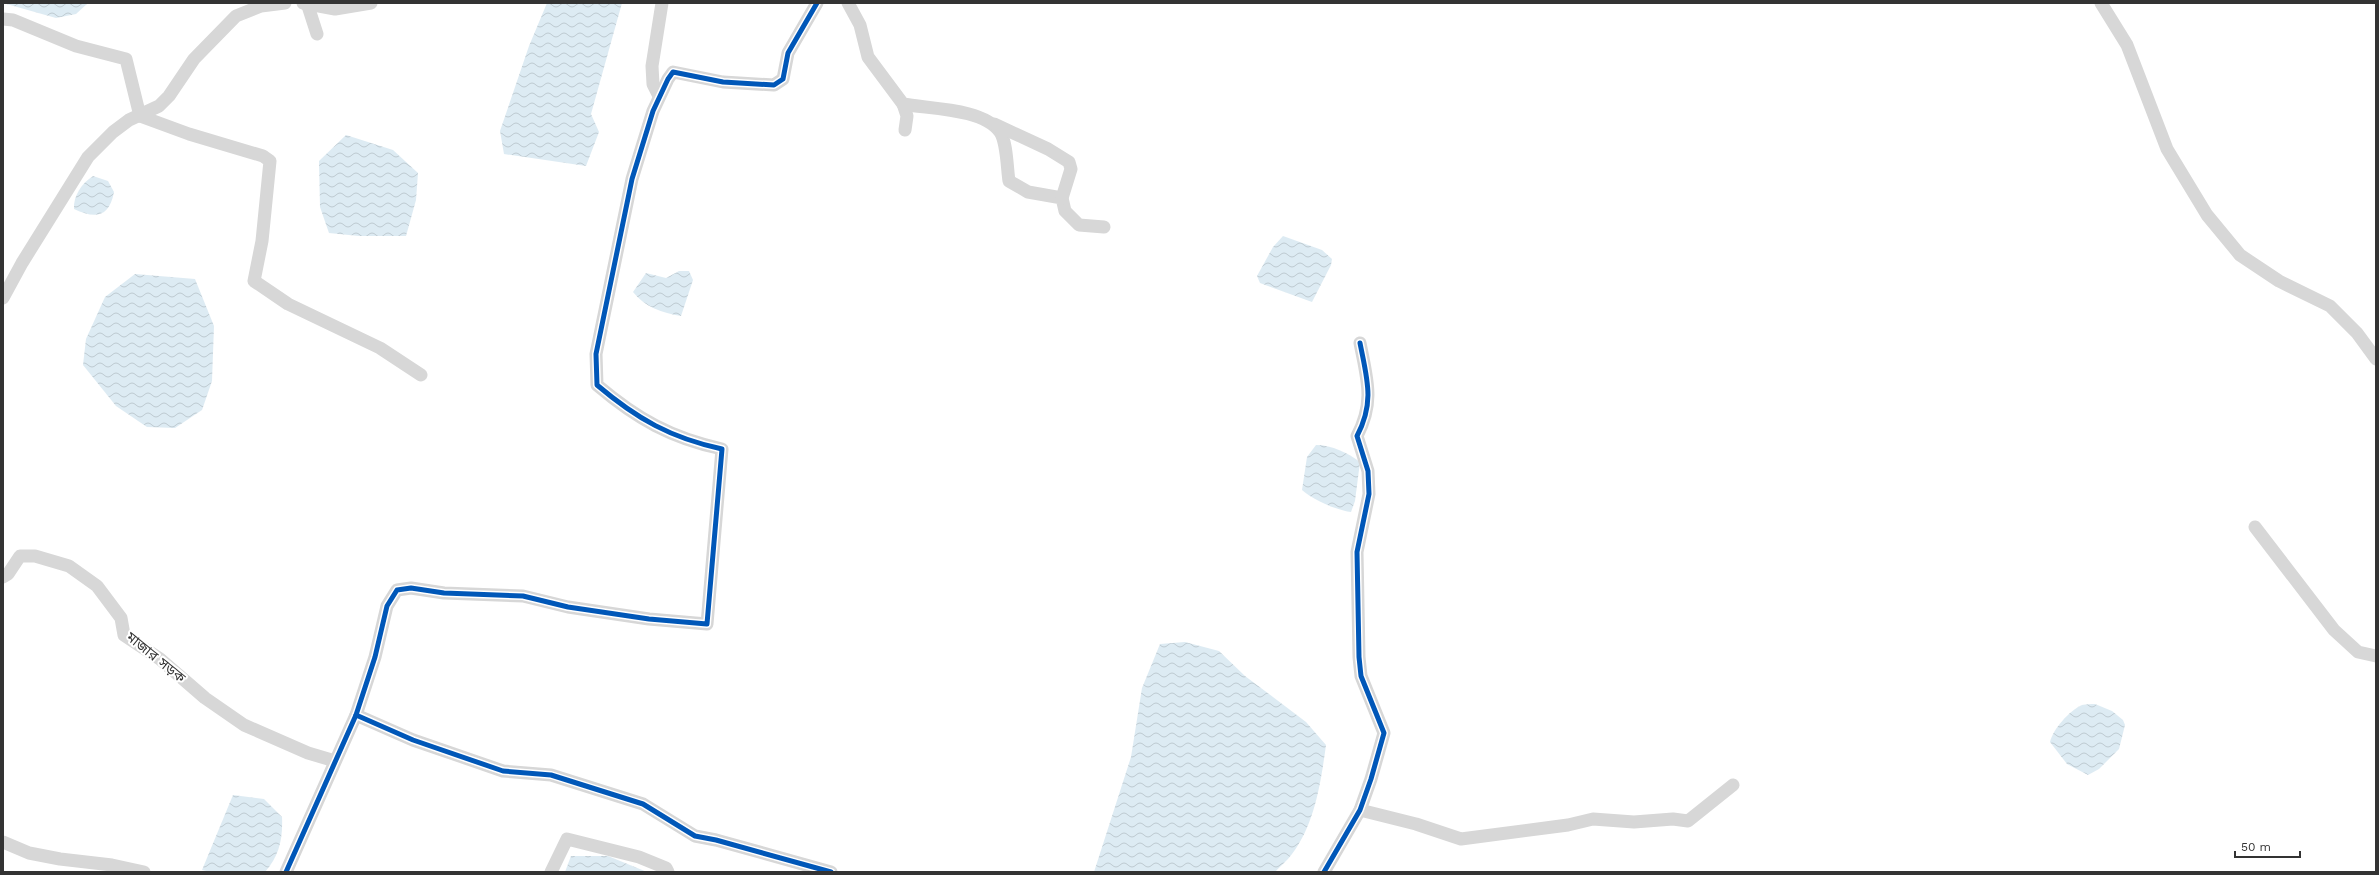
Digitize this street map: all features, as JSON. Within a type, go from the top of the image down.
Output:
[{"type":"street","points":[[3,298],[22,263],[88,157],[113,132],[129,120],[159,106],[169,96],[194,58],[236,16],[261,6],[285,3]]},
{"type":"street","points":[[305,3],[335,9],[371,3]]},
{"type":"street","points":[[305,3],[317,34]]},
{"type":"street","points":[[659,96],[653,84],[652,66],[662,3]]},
{"type":"street","points":[[286,872],[356,716],[375,657],[387,606],[397,590],[411,588],[444,593],[523,596],[568,607],[649,619],[707,624],[722,449],[687,441],[658,428],[621,405],[597,385],[596,354],[632,179],[659,96],[673,72],[723,82],[774,85],[783,79],[788,53],[817,3]]},
{"type":"street","points":[[848,3],[860,25],[868,57],[903,104],[907,116],[905,130]]},
{"type":"street","points":[[2101,3],[2127,45],[2167,149],[2207,215],[2240,255],[2279,281],[2330,306],[2357,333],[2376,358]]},
{"type":"street","points":[[3,19],[13,20],[76,46],[126,59],[140,116]]},
{"type":"street","points":[[903,104],[959,112],[987,121],[1011,131],[1069,162],[1071,170],[1062,198],[1065,211],[1079,225],[1104,227]]},
{"type":"street","points":[[140,116],[189,134],[263,156],[270,161],[262,241],[254,281],[288,304],[380,348],[421,376]]},
{"type":"street","points":[[987,121],[1000,132],[1006,158],[1009,181],[1028,192],[1062,198]]},
{"type":"street","points":[[1324,872],[1360,810],[1384,733],[1361,676],[1359,657],[1357,552],[1369,494],[1368,471],[1357,436],[1369,401],[1369,386],[1360,343]]},
{"type":"street","points":[[2255,527],[2334,630],[2358,652],[2376,656]]},
{"type":"street","name":"মাজার সড়ক","points":[[3,577],[8,574],[20,556],[35,556],[68,566],[97,586],[122,618],[124,635],[160,659],[205,698],[244,725],[308,753],[335,761]]},
{"type":"street","points":[[356,716],[413,740],[503,771],[551,775],[643,804],[695,836],[716,840],[831,872]]},
{"type":"street","points":[[1360,810],[1416,824],[1461,839],[1568,825],[1593,818],[1634,822],[1674,818],[1688,821],[1733,785]]},
{"type":"street","points":[[551,872],[567,839],[638,857],[666,868],[668,872]]},
{"type":"street","points":[[3,842],[28,853],[60,859],[112,865],[144,872]]},
{"type":"water","points":[[3,3],[88,3],[76,14],[56,18]]},
{"type":"water","points":[[547,3],[622,3],[591,114],[599,132],[586,166],[504,154],[500,131],[529,46]]},
{"type":"water","points":[[346,135],[393,150],[418,173],[416,200],[406,236],[359,236],[329,233],[320,207],[319,161]]},
{"type":"water","points":[[93,176],[108,181],[114,192],[109,207],[100,214],[95,215],[74,209],[75,199],[79,190],[85,182]]},
{"type":"water","points":[[1283,236],[1322,250],[1332,259],[1331,265],[1312,302],[1260,283],[1257,276],[1273,247]]},
{"type":"water","points":[[679,271],[689,271],[693,280],[681,316],[667,313],[648,305],[633,292],[646,273],[666,278]]},
{"type":"water","points":[[135,274],[195,279],[214,326],[212,381],[202,410],[175,428],[147,427],[116,406],[83,365],[86,339],[105,297]]},
{"type":"water","points":[[1316,445],[1328,446],[1340,450],[1360,462],[1355,501],[1351,512],[1325,504],[1302,490],[1307,457]]},
{"type":"water","points":[[1185,642],[1219,651],[1245,676],[1306,722],[1326,745],[1322,773],[1312,816],[1300,842],[1288,859],[1275,872],[1094,872],[1131,757],[1142,688],[1160,644]]},
{"type":"water","points":[[2095,704],[2112,711],[2123,720],[2125,725],[2119,749],[2099,769],[2088,775],[2067,764],[2050,742],[2058,726],[2072,711],[2082,705]]},
{"type":"water","points":[[233,795],[264,799],[282,817],[282,833],[279,847],[274,860],[265,872],[211,872],[202,870]]},
{"type":"water","points":[[571,856],[608,856],[647,872],[565,872]]},
{"type":"cycle path","points":[[286,872],[356,715],[375,657],[387,606],[397,590],[411,588],[444,593],[523,596],[568,607],[649,619],[707,624],[722,449],[671,433],[655,426],[626,408],[597,385],[596,354],[632,179],[653,111],[668,79],[673,72],[723,82],[774,85],[783,79],[788,53],[817,3]]},
{"type":"cycle path","points":[[1324,872],[1360,810],[1371,779],[1384,733],[1361,676],[1359,657],[1357,552],[1369,494],[1368,471],[1357,436],[1363,424],[1368,401],[1367,379],[1360,343]]},
{"type":"cycle path","points":[[356,715],[413,740],[503,771],[551,775],[643,804],[695,836],[716,840],[831,872]]}]
